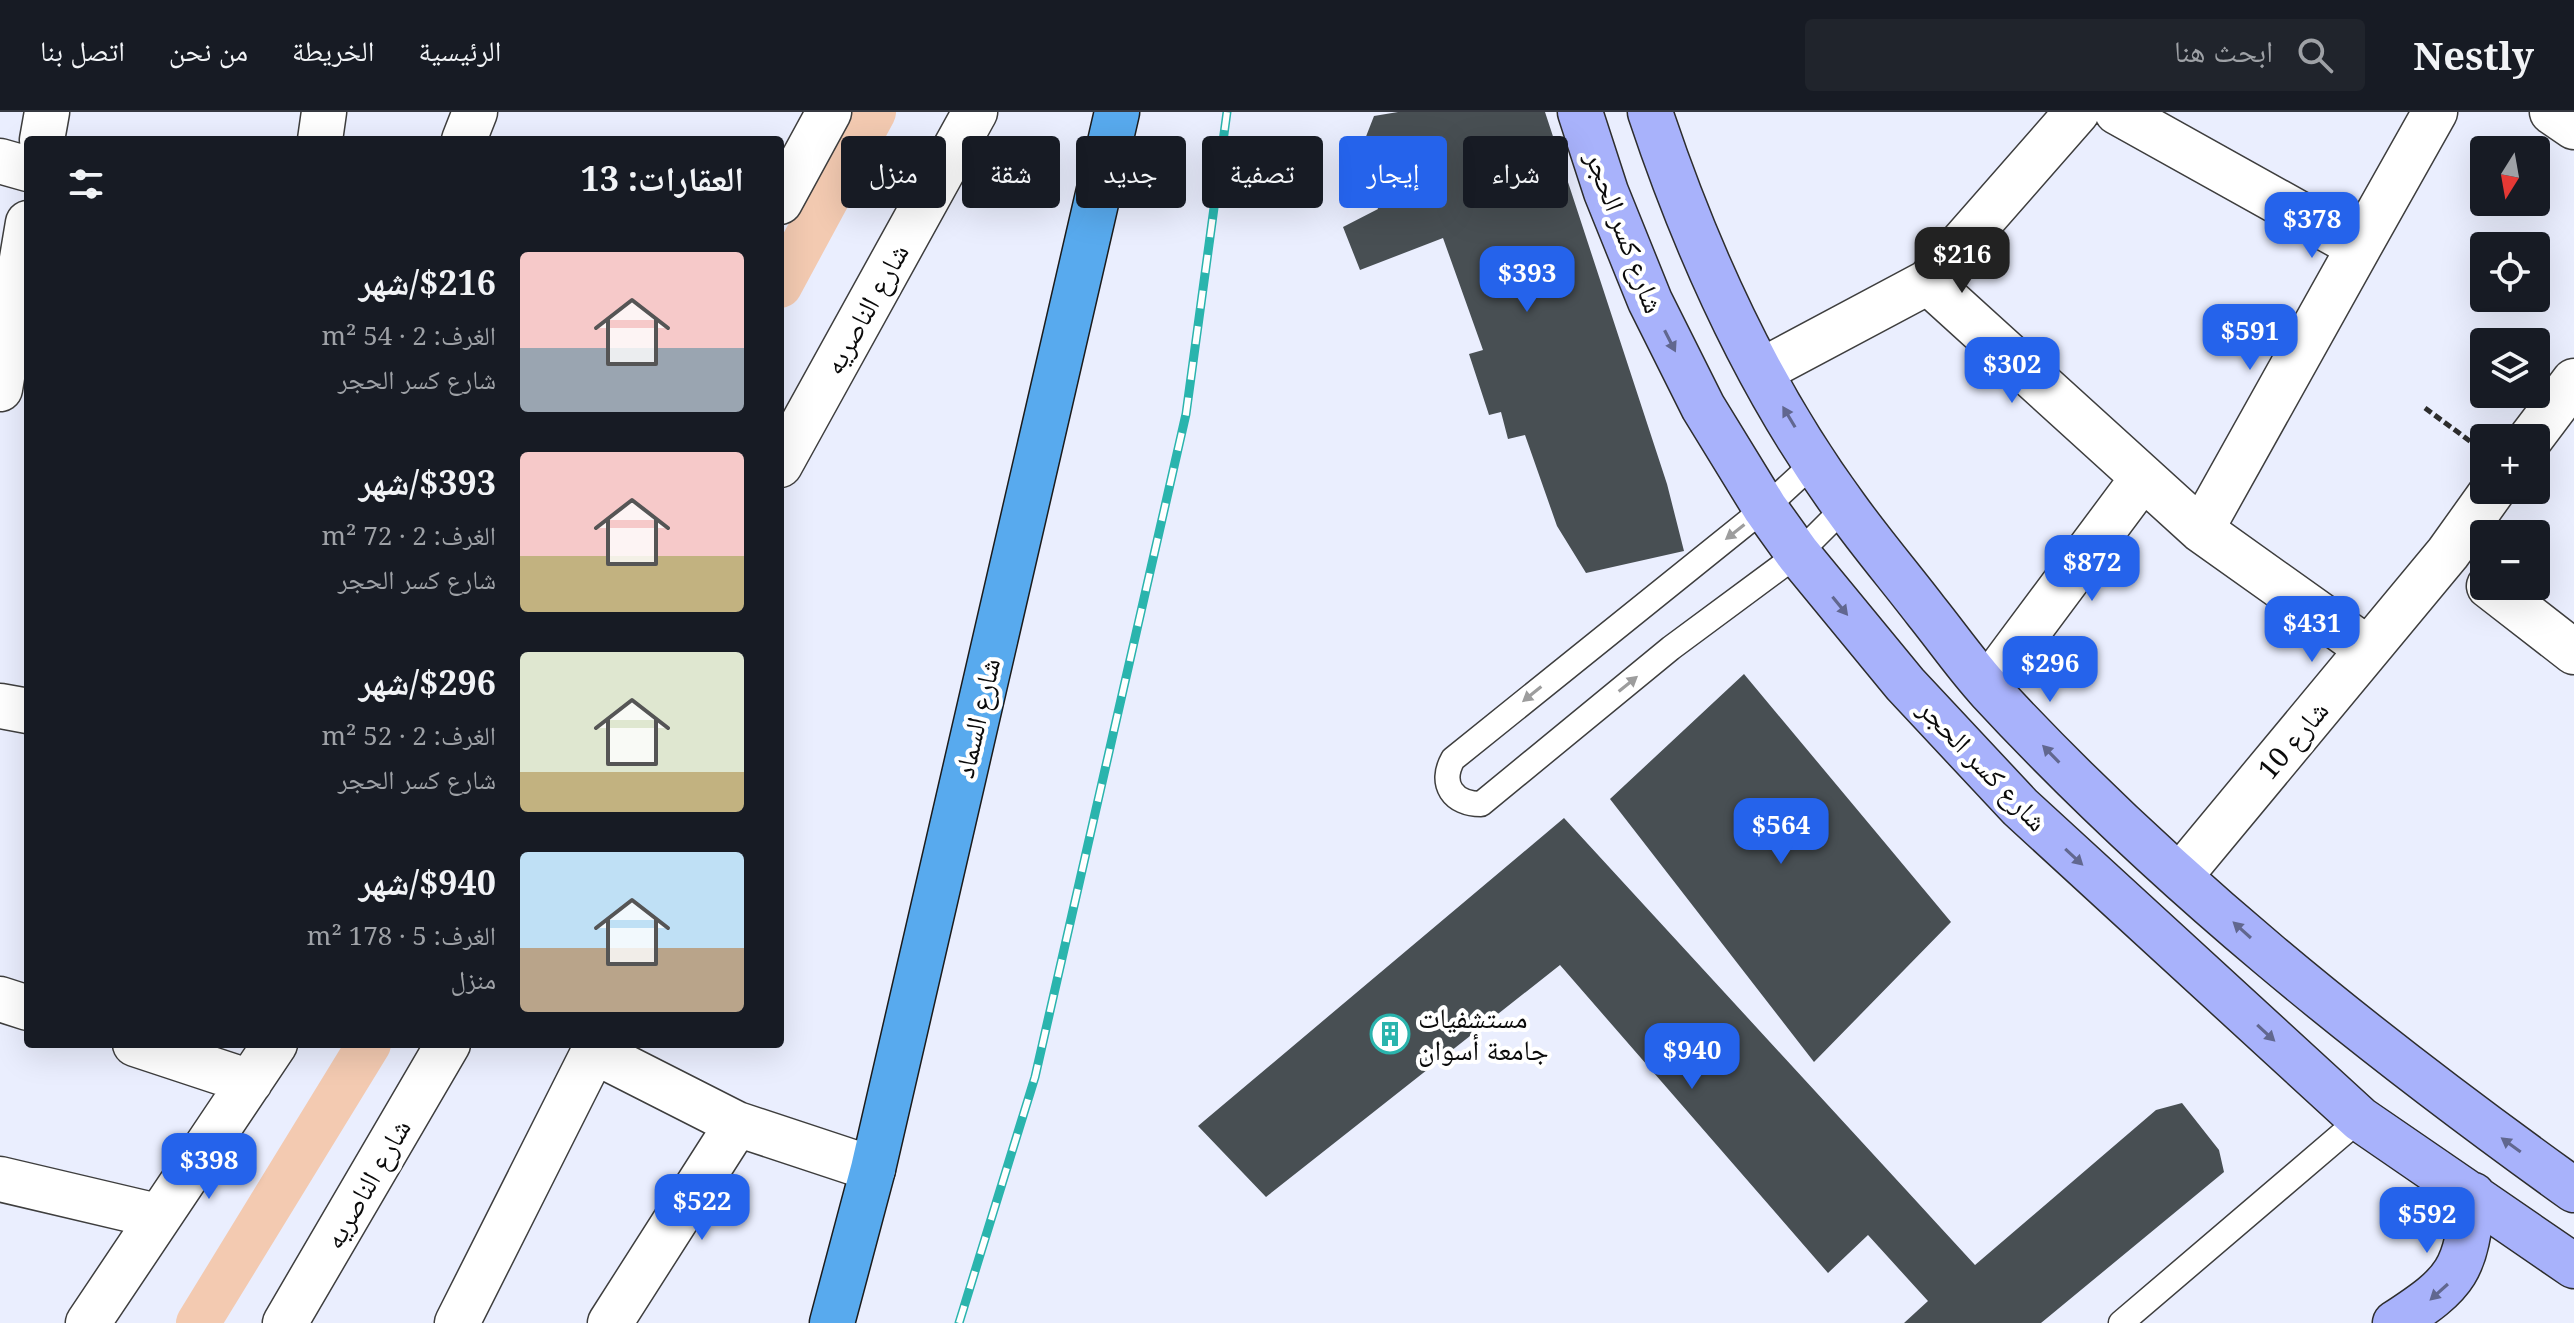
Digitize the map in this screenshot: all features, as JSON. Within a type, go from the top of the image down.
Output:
[{"type":"highway","name":"شارع السماد","points":[[832,1323],[873,1169],[1117,112]]},
{"type":"main road","name":"شارع كسر الحجر","points":[[1580,112],[1606,192],[1650,301],[1703,407],[1765,508],[1798,554],[1905,684],[2020,807],[2360,1119],[2574,1266]]},
{"type":"main road","name":"شارع كسر الحجر","points":[[1650,112],[1710,269],[1761,371],[1845,507],[1987,687],[2080,785],[2315,995],[2456,1106],[2574,1190]]},
{"type":"main road","points":[[2395,1323],[2435,1297],[2459,1269],[2470,1232],[2473,1195]]},
{"type":"street","points":[[43,136],[47,112]]},
{"type":"street","points":[[321,136],[324,112]]},
{"type":"street","points":[[466,136],[475,112]]},
{"type":"street","points":[[784,195],[829,112]]},
{"type":"street","name":"شارع الناصريه","points":[[784,458],[975,112]]},
{"type":"street","points":[[1761,371],[1928,282],[2077,112]]},
{"type":"street","points":[[2117,112],[2359,247]]},
{"type":"street","points":[[2201,530],[2435,112]]},
{"type":"street","points":[[2552,112],[2574,127]]},
{"type":"street","points":[[0,161],[24,168]]},
{"type":"street","points":[[0,389],[24,247]]},
{"type":"street","points":[[1928,282],[2201,530],[2368,649]]},
{"type":"street","points":[[2542,424],[2574,381]]},
{"type":"street","points":[[1987,687],[2142,479]]},
{"type":"street","name":"شارع 10","points":[[2180,876],[2448,553],[2483,504]]},
{"type":"street","points":[[2448,553],[2470,571]]},
{"type":"street","points":[[2507,600],[2574,652]]},
{"type":"street","points":[[0,706],[24,710]]},
{"type":"street","points":[[0,999],[24,1007]]},
{"type":"street","points":[[147,1048],[250,1082]]},
{"type":"street","points":[[88,1323],[272,1048]]},
{"type":"street","name":"شارع الناصريه","points":[[285,1323],[446,1048]]},
{"type":"street","points":[[457,1323],[592,1055],[605,1057],[737,1124],[873,1169]]},
{"type":"street","points":[[610,1323],[737,1124]]},
{"type":"street","points":[[0,1179],[157,1216]]},
{"type":"lane","points":[[1815,462],[1765,508],[1453,759],[1445,773],[1447,786],[1455,797],[1469,804],[1481,804],[1671,648],[1798,554],[1845,507]]},
{"type":"lane","points":[[2121,1323],[2360,1119]]},
{"type":"path","points":[[2425,408],[2470,441]]},
{"type":"building","points":[[1398,112],[1545,112],[1553,136],[1463,136],[1463,208],[1568,208],[1568,182],[1667,484],[1684,551],[1586,573],[1557,526],[1525,435],[1508,439],[1501,412],[1489,415],[1469,354],[1483,350],[1443,238],[1360,270],[1343,227],[1378,208],[1447,208],[1447,136],[1366,136],[1374,116]]},
{"type":"building","points":[[1744,674],[1951,922],[1814,1062],[1610,799]]},
{"type":"building","name":"مستشفيات جامعة أسوان","points":[[1564,818],[1975,1265],[2156,1110],[2182,1103],[2219,1150],[2224,1172],[2041,1323],[1904,1323],[1928,1301],[1868,1235],[1828,1273],[1560,965],[1266,1197],[1198,1126]]},
{"type":"waterway","points":[[784,279],[874,112]]},
{"type":"waterway","points":[[198,1323],[367,1048]]},
{"type":"railway","points":[[959,1323],[1035,1077],[1186,414],[1227,112]]},
{"type":"place","name":"مستشفيات جامعة أسوان","points":[[1390,1034]]}]
